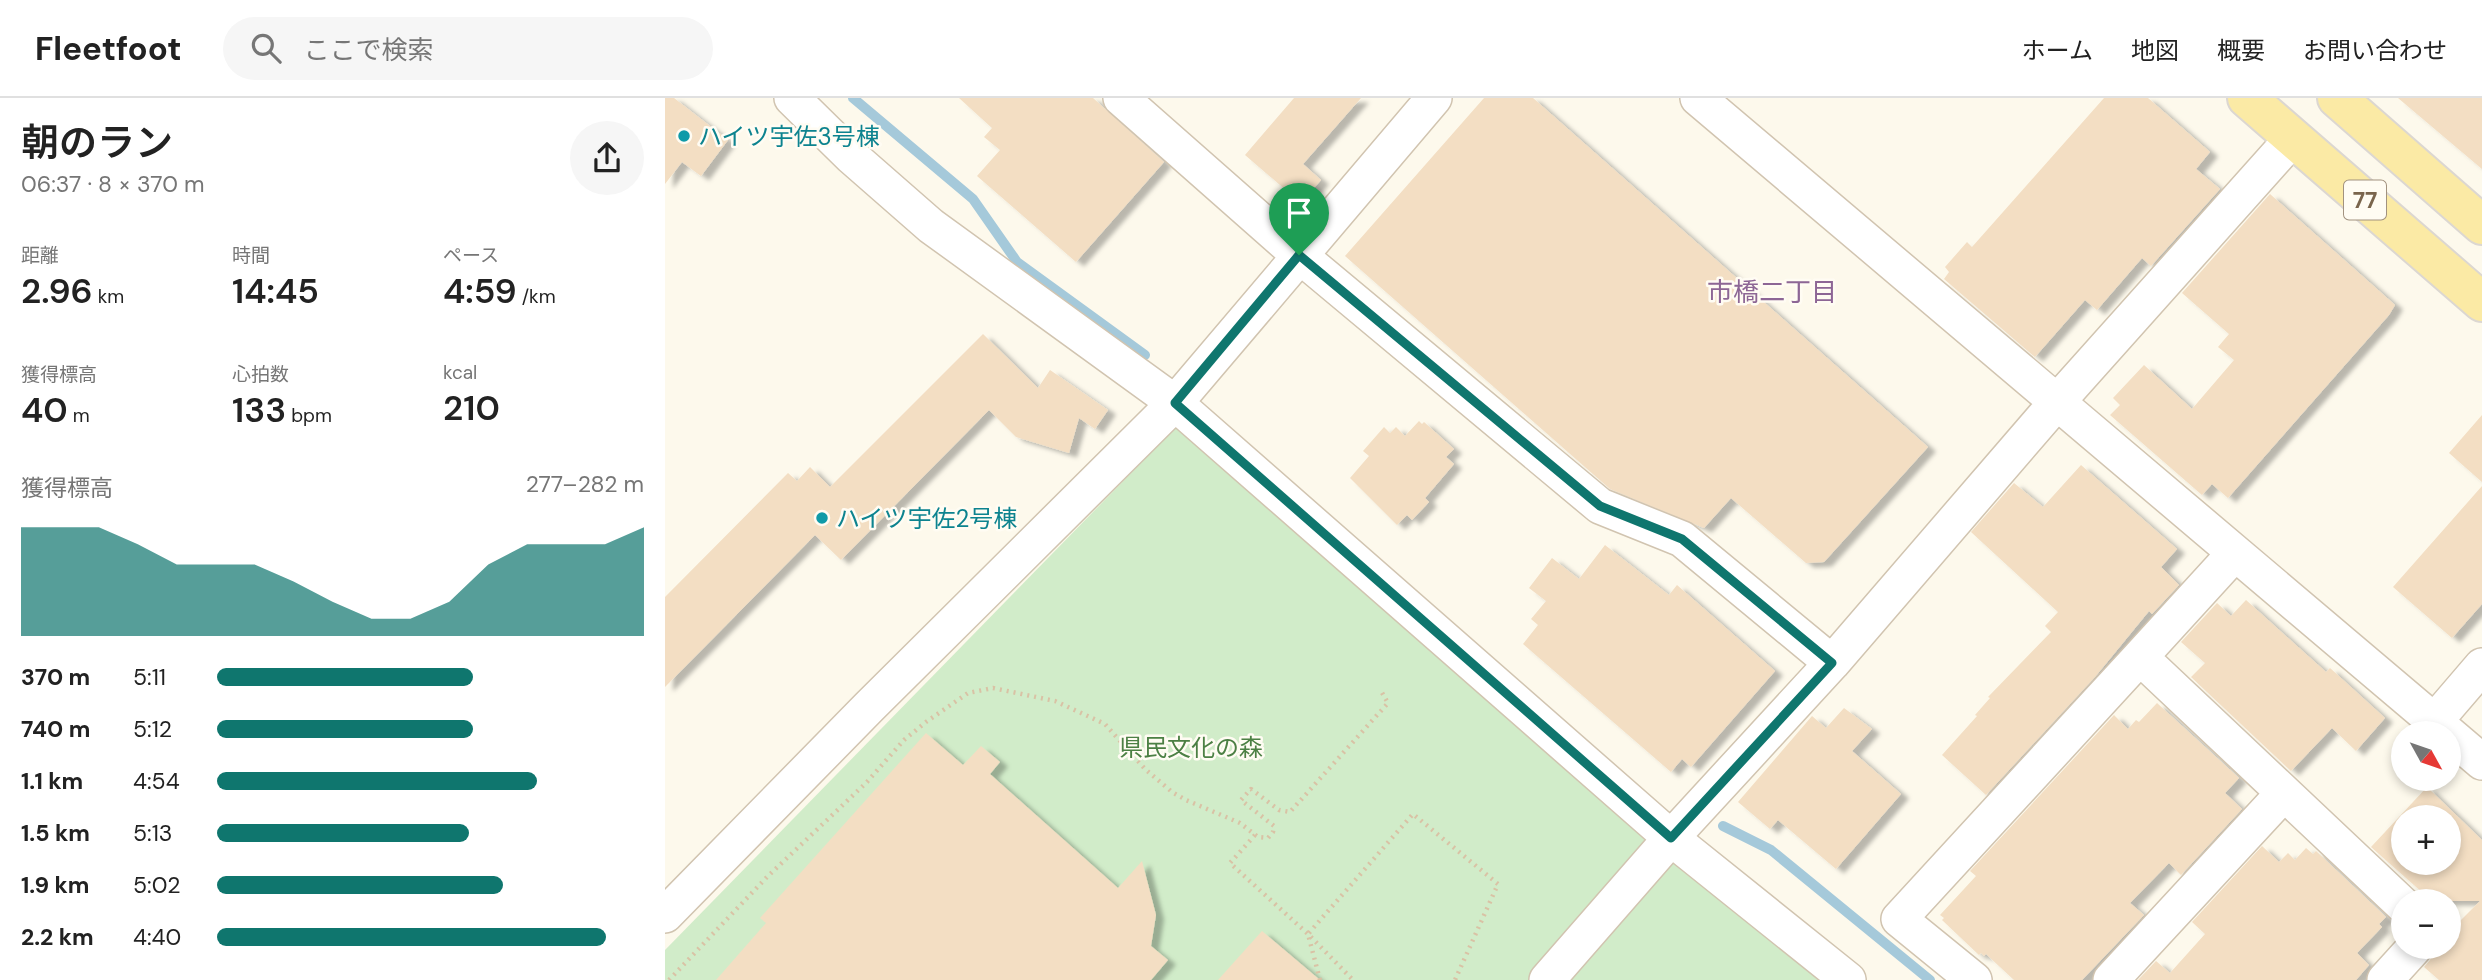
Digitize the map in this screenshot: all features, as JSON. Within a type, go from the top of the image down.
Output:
[{"type":"main road","name":"77","points":[[2247,98],[2482,302]]},
{"type":"main road","name":"77","points":[[2337,98],[2482,225]]},
{"type":"street","points":[[792,98],[851,156],[931,226],[1175,403],[1671,838],[1848,980]]},
{"type":"street","points":[[1121,98],[1299,255],[1600,506],[1682,539],[1832,663]]},
{"type":"street","points":[[665,915],[869,707],[1175,403],[1434,98]]},
{"type":"street","points":[[1698,98],[2434,721]]},
{"type":"street","points":[[1547,980],[1671,838],[1832,663],[2057,402],[2293,138]]},
{"type":"street","points":[[1974,980],[1899,919],[2235,553]]},
{"type":"street","points":[[2140,657],[2391,894]]},
{"type":"street","points":[[2449,721],[2482,666]]},
{"type":"street","points":[[2461,744],[2482,762]]},
{"type":"street","points":[[2111,980],[2284,793]]},
{"type":"street","points":[[2385,980],[2404,959]]},
{"type":"path","points":[[670,980],[767,877],[867,782],[904,740],[968,693],[993,688],[1055,701],[1105,724],[1145,769],[1172,792],[1240,823],[1255,835],[1268,838],[1274,826],[1241,800],[1251,789],[1279,810],[1290,812],[1388,703],[1381,691]]},
{"type":"path","points":[[1308,934],[1413,814],[1498,884],[1455,980]]},
{"type":"path","points":[[1255,835],[1230,863],[1308,934],[1353,980]]},
{"type":"path","points":[[1308,934],[1321,980]]},
{"type":"green space","name":"県民文化の森","points":[[1177,426],[1824,980],[665,980],[665,950]]},
{"type":"building","name":"ハイツ宇佐3号棟","points":[[665,98],[674,98],[728,140],[701,176],[682,162],[665,184]]},
{"type":"building","points":[[959,98],[1093,98],[1164,162],[1076,262],[977,176],[1000,150],[984,137],[992,128]]},
{"type":"building","points":[[1294,98],[1361,98],[1303,164],[1321,180],[1301,203],[1245,155]]},
{"type":"building","points":[[1484,98],[1533,98],[1928,447],[1824,562],[1806,563],[1731,498],[1704,528],[1610,489],[1345,256]]},
{"type":"building","points":[[2104,98],[2148,98],[2210,152],[2196,169],[2220,189],[2151,266],[2142,258],[2097,310],[2085,300],[2035,357],[1944,279],[1949,272],[1945,267],[1967,242],[1972,247]]},
{"type":"building","points":[[2398,98],[2482,98],[2482,169]]},
{"type":"building","points":[[2270,194],[2395,305],[2228,498],[2212,484],[2202,495],[2110,415],[2120,405],[2113,398],[2144,365],[2192,409],[2234,360],[2218,347],[2229,334],[2182,293]]},
{"type":"building","name":"ハイツ宇佐2号棟","points":[[983,334],[1038,388],[1050,370],[1108,410],[1095,429],[1079,418],[1069,453],[1016,437],[989,410],[841,560],[815,535],[665,687],[665,597],[788,473],[797,481],[810,467],[830,487]]},
{"type":"building","points":[[2482,415],[2482,482],[2449,453]]},
{"type":"building","points":[[1419,421],[1422,424],[1424,422],[1454,449],[1446,457],[1454,464],[1425,498],[1429,502],[1412,520],[1407,515],[1397,525],[1350,478],[1369,456],[1363,451],[1384,427],[1390,433],[1396,427],[1405,436]]},
{"type":"building","points":[[2081,465],[2177,549],[2161,567],[2179,585],[2152,614],[2149,611],[2095,677],[1986,795],[1942,755],[1977,716],[1975,715],[1990,698],[1988,697],[2051,632],[2045,626],[2058,612],[1971,532],[2014,483],[2043,507]]},
{"type":"building","points":[[2482,486],[2482,604],[2452,638],[2393,587]]},
{"type":"building","points":[[1605,545],[1669,595],[1677,585],[1775,671],[1691,767],[1682,759],[1671,772],[1523,644],[1538,625],[1531,619],[1546,601],[1529,588],[1552,558],[1579,579]]},
{"type":"building","points":[[2246,600],[2326,672],[2330,668],[2385,718],[2356,751],[2332,728],[2291,771],[2191,677],[2205,663],[2181,642],[2217,603],[2231,616]]},
{"type":"building","points":[[2157,703],[2239,778],[2225,793],[2242,809],[2181,875],[2169,863],[2130,903],[2144,915],[2082,980],[2014,980],[1986,954],[1979,955],[1940,915],[1976,876],[1970,871],[2114,715],[2128,729],[2136,720],[2139,722]]},
{"type":"building","points":[[1844,708],[1872,729],[1852,751],[1901,794],[1836,869],[1778,820],[1770,829],[1738,802],[1812,716],[1826,728]]},
{"type":"building","points":[[926,733],[963,765],[981,746],[1000,762],[990,774],[1118,888],[1142,861],[1156,915],[1151,946],[1168,960],[1151,980],[716,980],[766,923],[760,918]]},
{"type":"building","points":[[2423,791],[2431,791],[2446,805],[2410,805]]},
{"type":"building","points":[[2461,820],[2482,840],[2482,980],[2439,980],[2424,967],[2430,959],[2461,959],[2461,920],[2480,901],[2461,901],[2461,889],[2418,889],[2403,875],[2461,875]]},
{"type":"building","points":[[2391,826],[2391,865],[2371,847]]},
{"type":"building","points":[[2262,846],[2279,862],[2288,853],[2295,860],[2306,848],[2313,854],[2316,851],[2386,917],[2379,924],[2382,927],[2357,953],[2369,965],[2356,980],[2138,980],[2156,961],[2170,973],[2205,934],[2192,922]]},
{"type":"building","points":[[1262,931],[1320,980],[1218,980]]},
{"type":"waterway","points":[[853,98],[973,199],[1017,262],[1145,355]]},
{"type":"waterway","points":[[1723,826],[1771,850],[1930,980]]},
{"type":"place","name":"ハイツ宇佐3号棟","points":[[684,136]]},
{"type":"place","name":"ハイツ宇佐2号棟","points":[[822,518]]},
{"type":"district","name":"市橋二丁目","points":[[1772,292]]},
{"type":"route","points":[[1299,255],[1600,506],[1682,539],[1832,663],[1671,838],[1175,403],[1299,255]]}]
